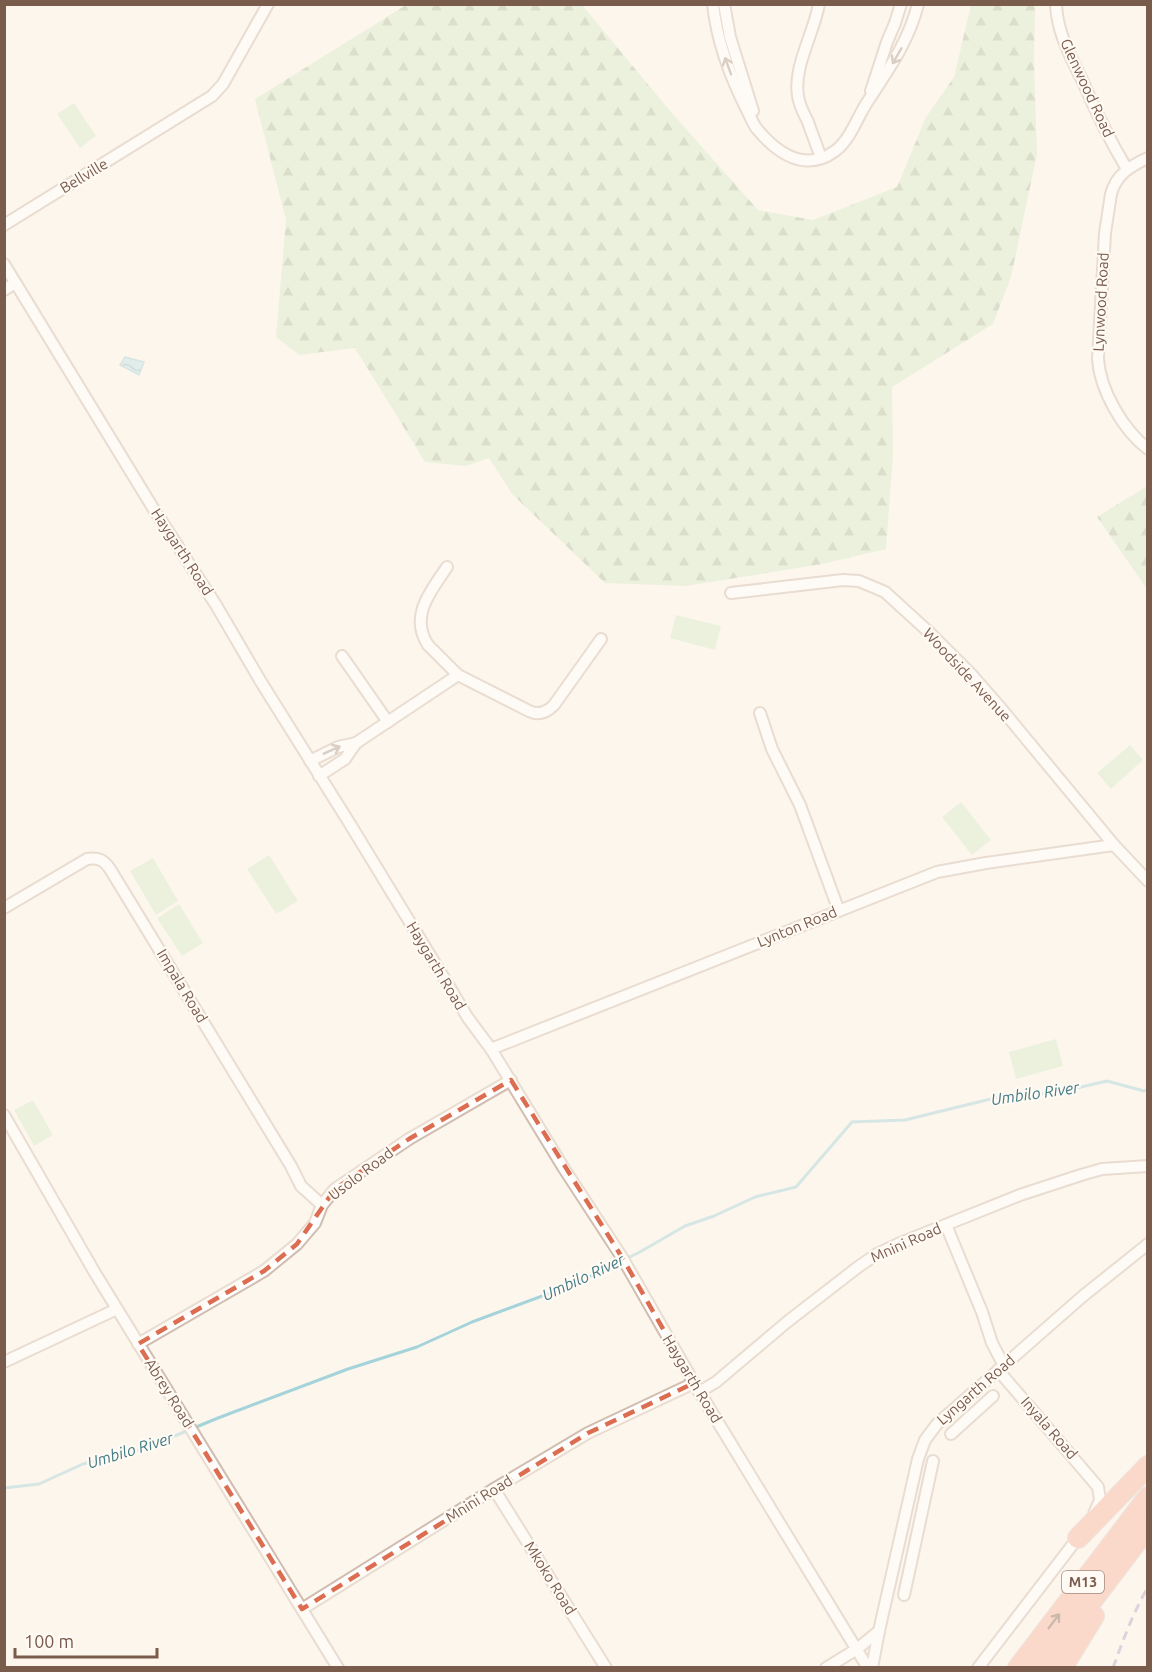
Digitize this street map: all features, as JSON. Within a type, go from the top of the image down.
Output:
[{"type":"highway","points":[[1078,1538],[1141,1472]]},
{"type":"highway","name":"M13","points":[[1018,1668],[1148,1497]]},
{"type":"highway","name":"M13","points":[[1041,1668],[1148,1527]]},
{"type":"highway","points":[[1062,1668],[1148,1533]]},
{"type":"street","name":"Bellville","points":[[4,225],[204,102],[218,90],[268,4]]},
{"type":"street","points":[[713,4],[719,41],[738,93],[757,129],[765,136]]},
{"type":"street","points":[[724,4],[730,37],[753,111],[765,136],[772,146],[789,156],[805,160],[821,158],[836,151],[846,140],[906,39],[918,4]]},
{"type":"street","points":[[819,4],[799,72],[797,96],[821,158]]},
{"type":"street","points":[[867,103],[901,4]]},
{"type":"street","name":"Glenwood Road","points":[[1056,4],[1057,20],[1067,49],[1127,169]]},
{"type":"street","points":[[1127,169],[1148,158]]},
{"type":"street","name":"Lynwood Road","points":[[1127,169],[1118,178],[1108,206],[1099,367],[1103,387],[1135,437],[1148,449]]},
{"type":"street","name":"Haygarth Road","points":[[4,264],[462,1008],[511,1080],[563,1167],[609,1237],[696,1388],[870,1668]]},
{"type":"street","points":[[4,290],[15,283]]},
{"type":"street","points":[[447,567],[430,593],[419,623],[428,645],[458,675],[529,711],[537,714],[554,705],[601,639]]},
{"type":"street","name":"Woodside Avenue","points":[[731,592],[843,580],[859,581],[885,592],[972,675],[1114,845],[1148,881]]},
{"type":"street","points":[[342,656],[388,722]]},
{"type":"street","points":[[310,761],[338,747],[356,743],[458,675]]},
{"type":"street","points":[[760,713],[772,749],[800,805],[839,911]]},
{"type":"street","points":[[319,776],[345,759],[356,743]]},
{"type":"street","name":"Lynton Road","points":[[491,1049],[937,873],[986,863],[1114,845]]},
{"type":"street","name":"Impala Road","points":[[4,908],[87,859],[95,858],[104,861],[279,1146],[301,1186],[322,1204]]},
{"type":"street","name":"Usolo Road","points":[[138,1344],[237,1287],[278,1260],[297,1244],[315,1223],[322,1204],[335,1189],[409,1139],[511,1080]]},
{"type":"street","name":"Abrey Road","points":[[4,1115],[138,1344],[338,1668]]},
{"type":"street","name":"Mnini Road","points":[[302,1609],[588,1433],[696,1388],[716,1382],[787,1322],[869,1259],[898,1244],[1020,1195],[1096,1170],[1148,1166]]},
{"type":"street","name":"Inyala Road","points":[[946,1225],[1001,1368],[1107,1488]]},
{"type":"street","name":"Lyngarth Road","points":[[870,1668],[911,1488],[921,1450],[928,1435],[967,1397],[1083,1296],[1148,1244]]},
{"type":"street","points":[[4,1362],[117,1309]]},
{"type":"street","points":[[951,1434],[993,1396]]},
{"type":"street","points":[[967,1397],[977,1409]]},
{"type":"street","points":[[904,1595],[933,1461]]},
{"type":"street","points":[[978,1668],[1078,1538],[1097,1510],[1107,1488],[1141,1472]]},
{"type":"street","points":[[911,1488],[926,1491]]},
{"type":"street","name":"Mkoko Road","points":[[494,1489],[606,1668]]},
{"type":"street","points":[[826,1668],[857,1649],[879,1631]]},
{"type":"highlighted area","points":[[511,1080],[623,1259],[694,1383],[588,1433],[302,1609],[138,1344],[264,1271],[297,1244],[335,1189],[409,1139]]},
{"type":"green space","points":[[406,5],[582,5],[671,112],[758,210],[813,220],[897,187],[926,117],[954,77],[971,5],[1035,5],[1037,154],[1011,277],[993,324],[892,387],[893,454],[886,549],[822,564],[686,586],[605,583],[512,494],[489,458],[466,466],[425,462],[355,348],[299,355],[276,337],[286,220],[255,99]]},
{"type":"green space","points":[[74,103],[96,136],[80,148],[57,114]]},
{"type":"green space","points":[[1147,486],[1147,589],[1097,517]]},
{"type":"green space","points":[[676,615],[721,626],[715,650],[670,638]]},
{"type":"green space","points":[[1130,745],[1143,760],[1111,789],[1097,773]]},
{"type":"green space","points":[[961,802],[991,840],[972,855],[942,817]]},
{"type":"green space","points":[[269,855],[298,901],[276,914],[247,869]]},
{"type":"green space","points":[[153,858],[178,901],[156,915],[130,871]]},
{"type":"green space","points":[[179,904],[203,943],[182,956],[157,918]]},
{"type":"green space","points":[[1056,1039],[1063,1066],[1016,1079],[1009,1052]]},
{"type":"green space","points":[[33,1100],[53,1135],[34,1146],[14,1110]]},
{"type":"water","points":[[125,357],[144,362],[139,375],[120,365]]},
{"type":"waterway","name":"Umbilo River","points":[[4,1488],[39,1484],[83,1464],[143,1449],[348,1369],[417,1347],[472,1322],[572,1285],[638,1253],[685,1226],[714,1216],[755,1197],[796,1187],[852,1122],[905,1120],[1015,1093],[1051,1094],[1107,1081],[1144,1091],[1148,1089]]},
{"type":"railway","points":[[1113,1668],[1133,1617],[1148,1587]]}]
